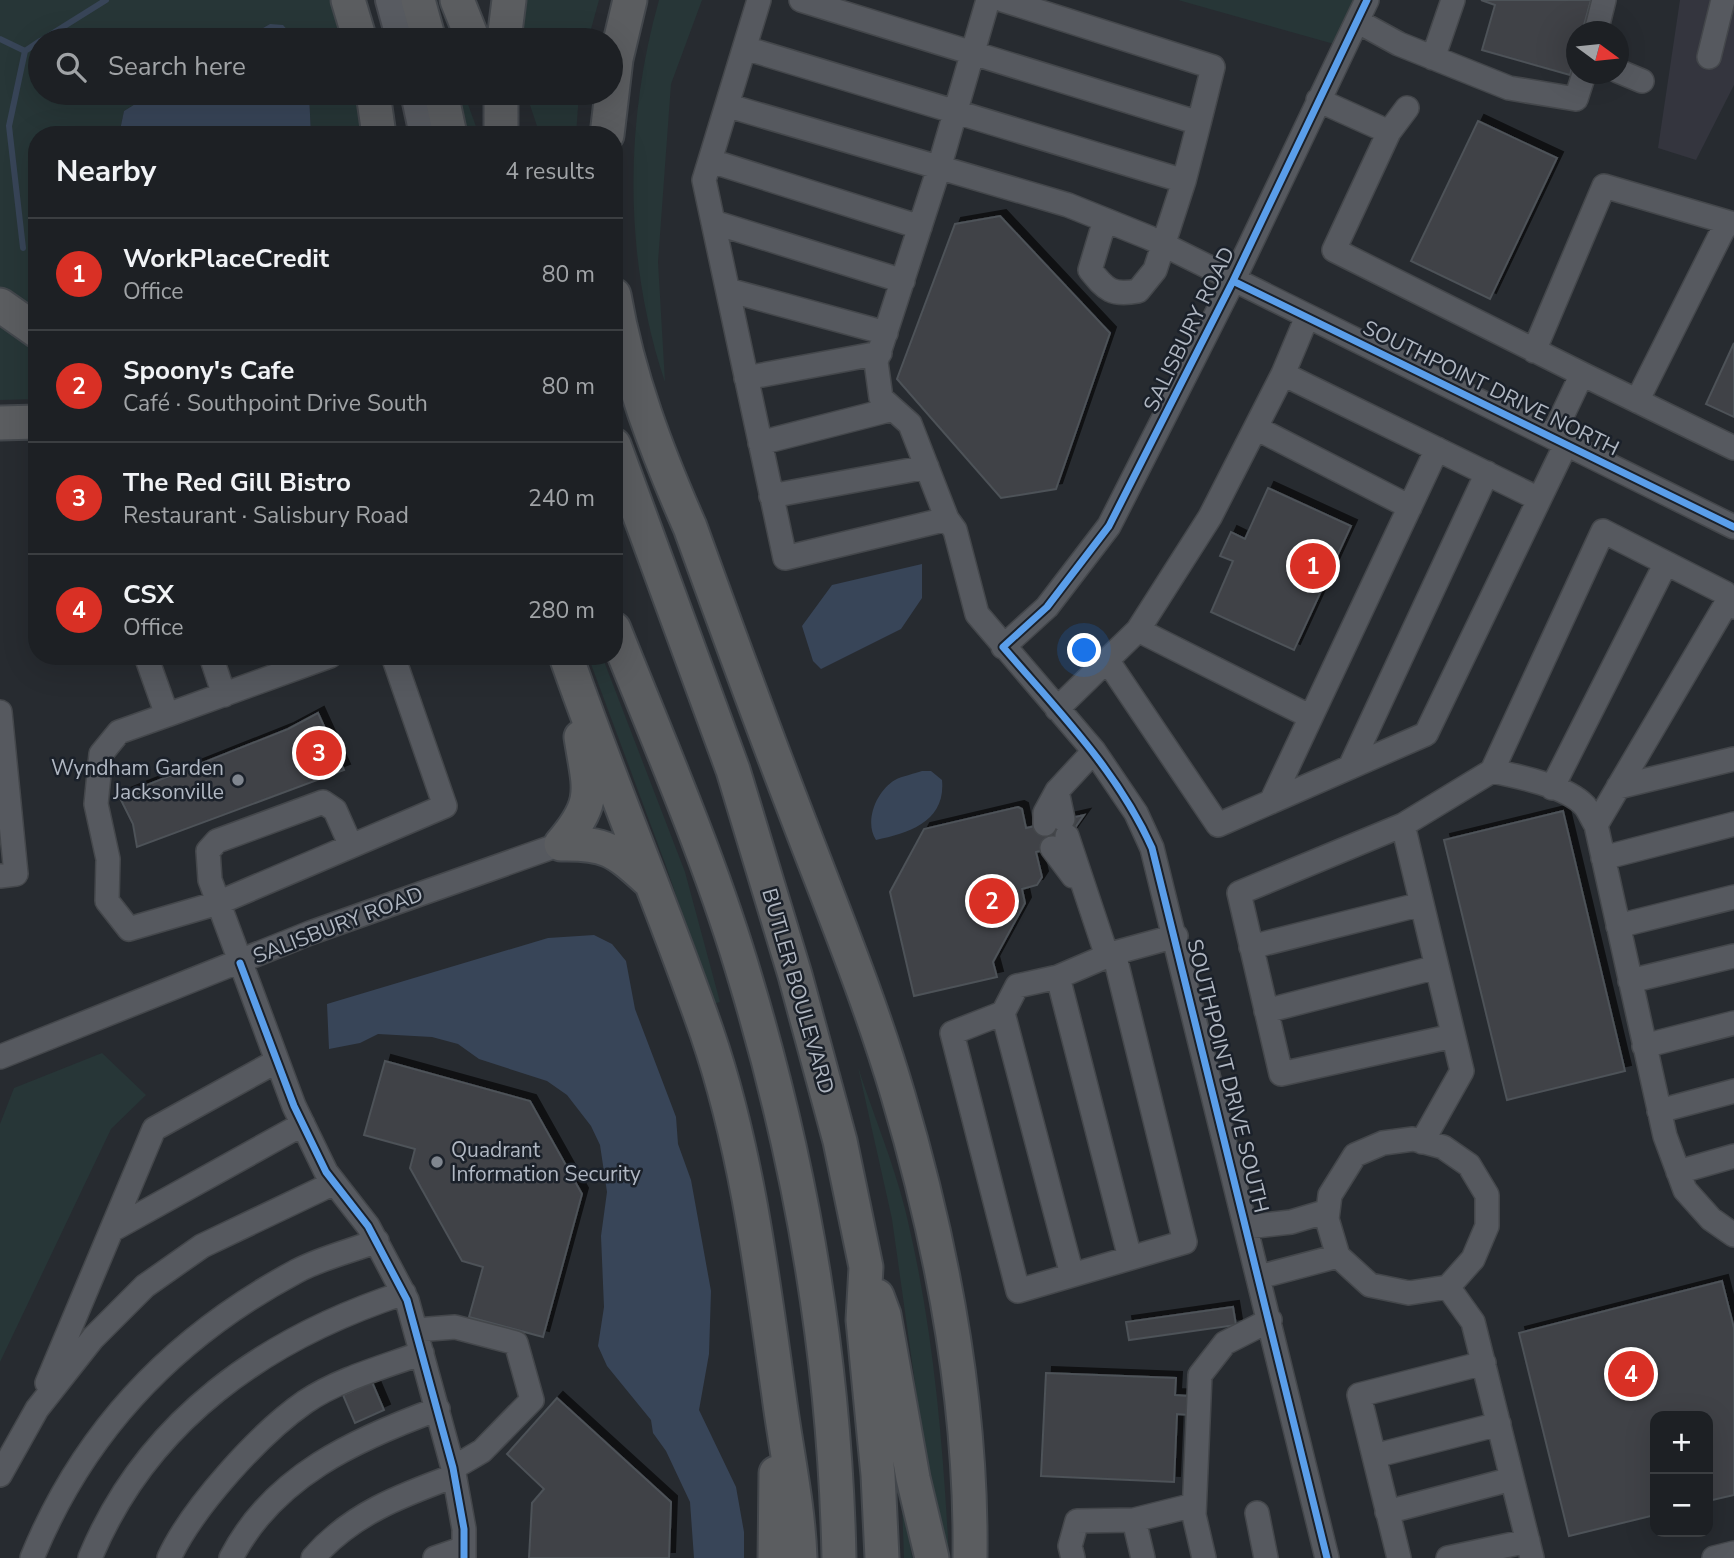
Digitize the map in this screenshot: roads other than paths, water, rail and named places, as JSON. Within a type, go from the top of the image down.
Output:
[{"type":"highway","points":[[348,0],[356,28]]},
{"type":"highway","points":[[418,0],[426,28]]},
{"type":"highway","points":[[457,0],[468,28]]},
{"type":"highway","points":[[506,28],[509,0]]},
{"type":"highway","points":[[623,30],[630,0]]},
{"type":"highway","points":[[375,105],[378,126]]},
{"type":"highway","points":[[444,105],[448,126]]},
{"type":"highway","points":[[498,105],[506,126]]},
{"type":"highway","points":[[500,126],[501,105]]},
{"type":"highway","points":[[608,126],[611,105]]},
{"type":"highway","points":[[0,305],[28,325]]},
{"type":"highway","points":[[623,334],[634,382],[657,453],[690,527],[869,1007],[898,1094],[922,1185],[944,1286],[964,1425],[970,1554]]},
{"type":"highway","points":[[0,423],[28,422]]},
{"type":"highway","points":[[657,453],[701,687]]},
{"type":"highway","name":"BUTLER BOULEVARD","points":[[623,470],[733,770],[795,975],[840,1141],[866,1268],[863,1320],[878,1475],[882,1558]]},
{"type":"highway","points":[[623,653],[746,979],[775,1085],[801,1196],[819,1303],[832,1414],[839,1558]]},
{"type":"highway","points":[[561,844],[584,816],[589,802],[589,785],[569,665]]},
{"type":"highway","points":[[569,665],[708,1036],[744,1175],[765,1286],[779,1398],[799,1518],[800,1558]]},
{"type":"highway","points":[[561,844],[607,847],[618,853],[652,884]]},
{"type":"highway","points":[[866,1268],[884,1315],[913,1478],[932,1558]]},
{"type":"highway","points":[[775,1558],[779,1398]]},
{"type":"main road","points":[[390,0],[398,28]]},
{"type":"main road","points":[[418,105],[422,126]]},
{"type":"street","points":[[759,0],[729,106],[704,180],[785,558],[947,519]]},
{"type":"street","points":[[801,0],[1199,123]]},
{"type":"street","name":"SOUTHPOINT DRIVE SOUTH","points":[[988,0],[939,168],[876,362],[881,398],[910,424],[947,519],[955,530],[976,614],[1094,751],[1136,813],[1152,848],[1176,936],[1327,1558]]},
{"type":"street","points":[[1003,0],[1213,67],[1184,181],[1161,244],[1155,270],[1138,291],[1119,295],[1107,291],[1090,270],[1105,219]]},
{"type":"street","points":[[1433,58],[1453,0]]},
{"type":"street","points":[[1599,21],[1604,0]]},
{"type":"street","points":[[1709,57],[1723,0]]},
{"type":"street","points":[[1362,10],[1399,44],[1509,88],[1576,99],[1581,84]]},
{"type":"street","name":"SALISBURY ROAD","points":[[1003,647],[1047,607],[1109,526],[1233,281],[1362,10]]},
{"type":"street","points":[[746,48],[1184,181]]},
{"type":"street","points":[[1629,75],[1642,81]]},
{"type":"street","points":[[1318,100],[1389,132]]},
{"type":"street","name":"SOUTHPOINT DRIVE NORTH","points":[[729,106],[1068,205],[1105,219],[1161,244],[1734,527]]},
{"type":"street","points":[[1408,108],[1389,132],[1334,250],[1734,448]]},
{"type":"street","points":[[711,161],[920,227]]},
{"type":"street","points":[[1534,351],[1604,186],[1730,223],[1637,401]]},
{"type":"street","points":[[713,222],[903,281]]},
{"type":"street","points":[[728,290],[883,343]]},
{"type":"street","points":[[1057,709],[1138,630],[1210,517],[1283,374],[1307,317]]},
{"type":"street","points":[[746,378],[883,343]]},
{"type":"street","points":[[1283,374],[1539,499]]},
{"type":"street","points":[[1107,660],[1218,825],[1426,734],[1539,499],[1582,374]]},
{"type":"street","points":[[760,443],[893,409]]},
{"type":"street","points":[[1255,428],[1410,507]]},
{"type":"street","points":[[1271,802],[1437,449]]},
{"type":"street","points":[[771,496],[927,467]]},
{"type":"street","points":[[1350,767],[1487,473]]},
{"type":"street","points":[[1453,1036],[1280,1074],[1239,893],[1403,825],[1492,771],[1602,531],[1725,593],[1732,603],[1595,825]]},
{"type":"street","points":[[1552,788],[1666,563]]},
{"type":"street","points":[[1138,630],[1311,717]]},
{"type":"street","points":[[149,665],[167,715]]},
{"type":"street","points":[[215,665],[223,695]]},
{"type":"street","points":[[276,665],[223,695],[119,732],[101,754],[96,804],[108,859],[107,901],[129,929],[218,903],[444,806],[396,665]]},
{"type":"street","points":[[0,712],[5,815],[16,874],[0,876]]},
{"type":"street","points":[[1094,751],[1057,791],[1061,830],[1110,954],[1185,1242],[1018,1292],[953,1032],[1003,1013],[1017,986],[1058,977],[1110,954],[1176,936]]},
{"type":"street","points":[[1618,788],[1734,759]]},
{"type":"street","points":[[1492,771],[1538,781],[1552,788],[1584,805],[1595,825],[1659,1111],[1678,1172],[1685,1190],[1711,1219],[1734,1235]]},
{"type":"street","points":[[351,846],[335,810],[323,802],[217,841],[212,844],[207,856],[218,903],[303,1124],[334,1183],[369,1226],[404,1293],[438,1409],[454,1472],[464,1529],[464,1553],[435,1558]]},
{"type":"street","points":[[1603,858],[1734,824]]},
{"type":"street","points":[[1403,825],[1462,1071],[1422,1142]]},
{"type":"street","name":"SALISBURY ROAD","points":[[0,1057],[310,933],[561,844]]},
{"type":"street","points":[[1618,926],[1734,897]]},
{"type":"street","points":[[1251,947],[1422,904]]},
{"type":"street","points":[[1630,981],[1734,956]]},
{"type":"street","points":[[1266,1011],[1437,967]]},
{"type":"street","points":[[1058,977],[1130,1258]]},
{"type":"street","points":[[1003,1013],[1072,1275]]},
{"type":"street","points":[[1644,1046],[1734,1023]]},
{"type":"street","points":[[0,1475],[37,1409],[154,1129],[277,1061]]},
{"type":"street","points":[[1659,1111],[1734,1091]]},
{"type":"street","points":[[112,1230],[303,1124]]},
{"type":"street","points":[[1413,1139],[1422,1142],[1443,1147],[1469,1165],[1487,1195],[1488,1226],[1473,1259],[1448,1287],[1409,1293],[1370,1285],[1338,1256],[1327,1219],[1330,1195],[1355,1155],[1383,1143],[1413,1139]]},
{"type":"street","points":[[1678,1172],[1734,1156]]},
{"type":"street","points":[[37,1409],[93,1338],[145,1286],[202,1246],[334,1183]]},
{"type":"street","points":[[1247,1227],[1291,1222],[1328,1211]]},
{"type":"street","points":[[1711,1219],[1734,1213]]},
{"type":"street","points":[[32,1558],[42,1533],[77,1473],[122,1405],[172,1355],[233,1309],[299,1270],[377,1241]]},
{"type":"street","points":[[1259,1277],[1338,1256]]},
{"type":"street","points":[[1448,1287],[1473,1322],[1530,1549],[1448,1558]]},
{"type":"street","points":[[90,1558],[132,1478],[183,1417],[234,1376],[286,1343],[347,1311],[404,1293]]},
{"type":"street","points":[[1204,1558],[1194,1515],[1200,1375],[1225,1343],[1270,1320]]},
{"type":"street","points":[[313,1558],[353,1522],[394,1497],[454,1472],[482,1451],[531,1400],[516,1343],[455,1327],[416,1330]]},
{"type":"street","points":[[169,1558],[177,1541],[227,1475],[305,1402],[360,1375],[422,1353]]},
{"type":"street","points":[[1399,1558],[1359,1395],[1484,1363]]},
{"type":"street","points":[[231,1558],[275,1497],[313,1466],[369,1434],[438,1409]]},
{"type":"street","points":[[1374,1456],[1499,1424]]},
{"type":"street","points":[[1387,1512],[1512,1479]]},
{"type":"street","points":[[1073,1558],[1070,1546],[1077,1521],[1134,1520],[1194,1505]]},
{"type":"street","points":[[1257,1513],[1266,1558]]},
{"type":"street","points":[[1134,1520],[1143,1558]]},
{"type":"street","points":[[1714,1558],[1734,1553]]},
{"type":"water","points":[[270,24],[283,25],[286,28],[263,28]]},
{"type":"water","points":[[134,105],[310,105],[311,126],[121,126],[124,111]]},
{"type":"water","points":[[922,564],[922,598],[901,629],[821,669],[813,661],[802,626],[832,585]]},
{"type":"water","points":[[931,771],[942,780],[942,794],[932,815],[913,829],[876,840],[871,825],[872,816],[882,791],[901,777]]},
{"type":"water","points":[[594,935],[612,944],[626,961],[635,1009],[676,1117],[678,1144],[691,1180],[711,1291],[709,1354],[699,1410],[736,1487],[744,1532],[744,1558],[694,1558],[690,1502],[666,1451],[653,1433],[651,1420],[607,1366],[598,1346],[604,1307],[601,1236],[607,1192],[600,1145],[591,1126],[567,1095],[547,1081],[479,1059],[458,1044],[432,1037],[378,1034],[360,1043],[329,1049],[327,1004],[548,938]]},
{"type":"waterway","points":[[61,28],[106,0]]},
{"type":"waterway","points":[[0,39],[25,51]]},
{"type":"waterway","points":[[23,248],[9,126],[25,51],[28,49]]},
{"type":"place","name":"WorkPlaceCredit","points":[[1313,566]]},
{"type":"place","name":"The Red Gill Bistro","points":[[319,753]]},
{"type":"place","name":"Wyndham Garden Jacksonville","points":[[238,780]]},
{"type":"place","name":"Spoony's Cafe","points":[[992,901]]},
{"type":"place","name":"Quadrant Information Security","points":[[437,1162]]},
{"type":"place","name":"CSX","points":[[1631,1374]]}]
